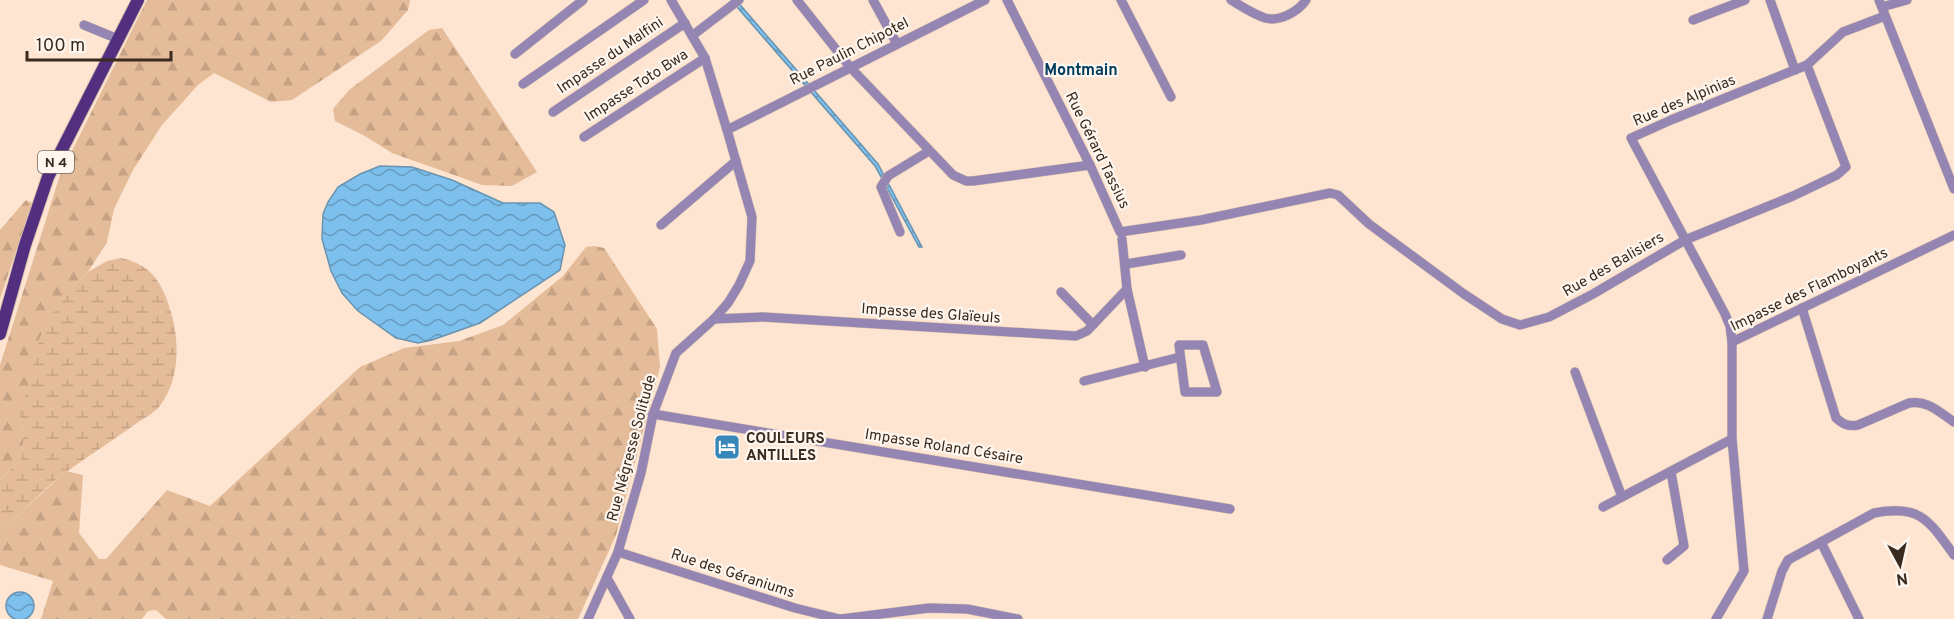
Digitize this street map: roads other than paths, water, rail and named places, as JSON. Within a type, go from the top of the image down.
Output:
[{"type":"main road","name":"N 4","points":[[0,334],[25,245],[48,177],[138,0]]},
{"type":"street","points":[[515,54],[583,0]]},
{"type":"street","points":[[523,84],[644,0]]},
{"type":"street","name":"Rue Négresse Solitude","points":[[588,619],[618,552],[641,473],[653,414],[676,353],[714,319],[728,303],[750,261],[755,217],[705,58],[671,0]]},
{"type":"street","points":[[693,35],[739,0]]},
{"type":"street","points":[[797,0],[850,67],[953,175],[966,181],[1090,165]]},
{"type":"street","points":[[873,0],[897,44]]},
{"type":"street","name":"Rue Paulin Chipotel","points":[[727,130],[985,0]]},
{"type":"street","name":"Rue Gérard Tassius","points":[[1007,0],[1090,165],[1120,232],[1201,220],[1316,195]]},
{"type":"street","points":[[1121,0],[1171,97]]},
{"type":"street","points":[[1231,0],[1264,18],[1271,19],[1291,14],[1306,0]]},
{"type":"street","points":[[1693,20],[1745,0]]},
{"type":"street","points":[[1770,0],[1795,70]]},
{"type":"street","name":"Rue des Alpinias","points":[[1732,342],[1730,326],[1725,314],[1630,138],[1807,65],[1843,32],[1882,8],[1908,0]]},
{"type":"street","points":[[1882,8],[1954,189]]},
{"type":"street","name":"Impasse du Malfini","points":[[553,112],[684,23]]},
{"type":"street","points":[[84,25],[118,39]]},
{"type":"street","name":"Impasse Toto Bwa","points":[[584,136],[705,58]]},
{"type":"street","name":"Rue des Balisiers","points":[[1316,195],[1330,193],[1338,195],[1369,224],[1454,287],[1502,319],[1520,325],[1549,317],[1685,240],[1793,196],[1837,175],[1846,167],[1807,65]]},
{"type":"street","points":[[900,232],[881,187],[888,176],[929,151]]},
{"type":"street","points":[[661,225],[736,161]]},
{"type":"street","name":"Impasse des Flamboyants","points":[[1716,619],[1744,571],[1732,439],[1732,342],[1954,235]]},
{"type":"street","points":[[1122,239],[1128,289],[1145,367]]},
{"type":"street","points":[[1126,264],[1181,255]]},
{"type":"street","name":"Impasse des Glaïeuls","points":[[714,319],[763,317],[1076,336],[1087,331],[1128,289]]},
{"type":"street","points":[[1060,292],[1093,325]]},
{"type":"street","points":[[1802,308],[1836,418],[1842,424],[1858,425],[1918,401],[1926,403],[1954,422]]},
{"type":"street","points":[[1179,345],[1203,345],[1217,392],[1185,392],[1180,357],[1179,345]]},
{"type":"street","points":[[1083,381],[1180,357]]},
{"type":"street","points":[[1575,372],[1622,497]]},
{"type":"street","name":"Impasse Roland Césaire","points":[[653,414],[1230,509]]},
{"type":"street","points":[[1603,507],[1732,439]]},
{"type":"street","points":[[1667,560],[1684,546],[1671,472]]},
{"type":"street","points":[[1767,619],[1782,571],[1788,560],[1874,513],[1904,510],[1917,514],[1931,524],[1954,555]]},
{"type":"street","points":[[1821,542],[1859,619]]},
{"type":"street","name":"Rue des Géraniums","points":[[618,552],[795,608],[840,619],[929,608],[967,609],[1018,619]]},
{"type":"street","points":[[607,578],[630,619]]},
{"type":"water","points":[[731,0],[736,0],[878,164],[922,247],[919,247],[875,166]]},
{"type":"water","points":[[380,166],[412,167],[452,180],[503,203],[540,203],[554,212],[565,245],[560,270],[480,323],[418,343],[396,338],[358,311],[342,293],[331,271],[322,239],[323,214],[338,187]]},
{"type":"water","points":[[20,592],[30,596],[34,606],[30,616],[20,620],[10,616],[6,606],[10,596]]},
{"type":"place","name":"COULEURS ANTILLES","points":[[727,447]]},
{"type":"district","name":"Montmain","points":[[1081,69]]}]
